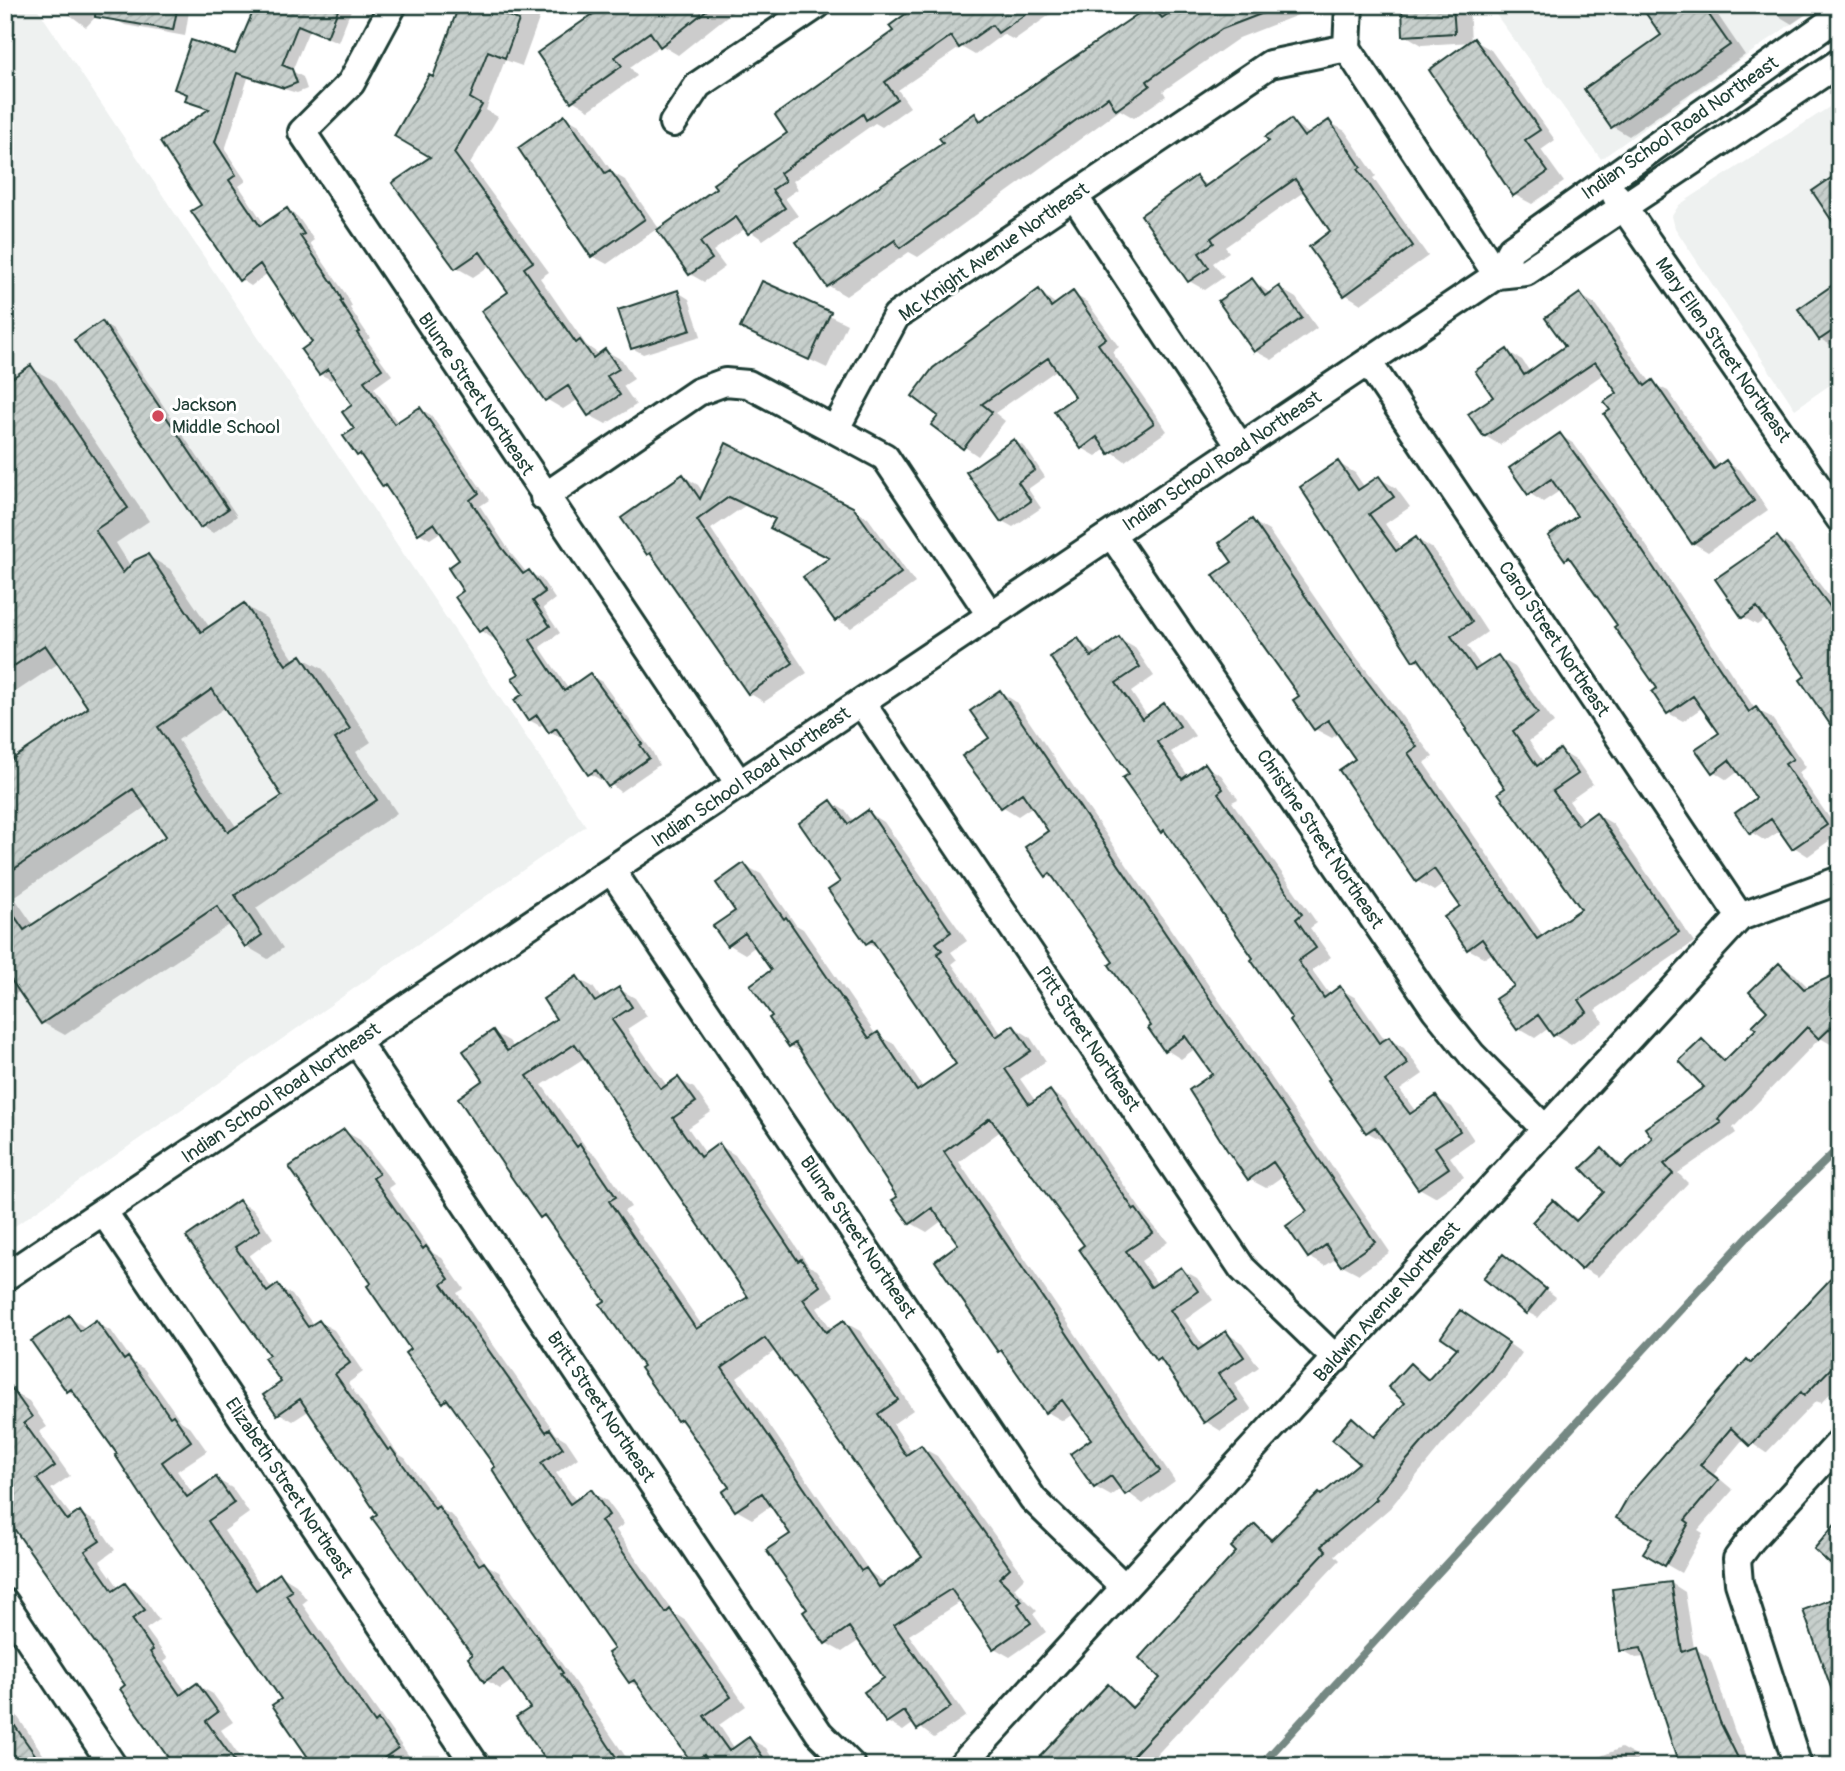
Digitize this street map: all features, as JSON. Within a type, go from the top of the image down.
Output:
[{"type":"street","name":"Blume Street Northeast","points":[[393,5],[351,83],[302,132],[544,497],[740,785]]},
{"type":"street","points":[[673,123],[698,85],[817,5]]},
{"type":"street","points":[[1349,5],[1347,48],[1497,275]]},
{"type":"street","name":"Indian School Road Northeast","points":[[5,1278],[1497,275],[1511,249],[1840,15]]},
{"type":"street","name":"Mc Knight Avenue Northeast","points":[[835,430],[897,316],[1270,64],[1347,48]]},
{"type":"street","name":"Indian School Road Northeast","points":[[1497,275],[1526,272],[1840,62]]},
{"type":"street","name":"Mary Ellen Street Northeast","points":[[1606,181],[1840,519]]},
{"type":"street","points":[[1074,196],[1241,448]]},
{"type":"street","name":"Carol Street Northeast","points":[[1368,362],[1740,917]]},
{"type":"street","points":[[544,497],[698,392],[725,382],[748,384],[885,457],[991,616]]},
{"type":"street","name":"Christine Street Northeast","points":[[1112,535],[1435,1009],[1472,1055],[1545,1129]]},
{"type":"street","name":"Pitt Street Northeast","points":[[861,702],[1242,1268],[1336,1359]]},
{"type":"street","name":"Blume Street Northeast","points":[[612,871],[1033,1499],[1124,1587]]},
{"type":"street","name":"Baldwin Avenue Northeast","points":[[961,1766],[1740,917],[1840,880]]},
{"type":"street","name":"Britt Street Northeast","points":[[357,1042],[819,1733],[852,1766]]},
{"type":"street","name":"Elizabeth Street Northeast","points":[[103,1211],[476,1766]]},
{"type":"street","points":[[1798,1766],[1739,1583],[1737,1559],[1751,1539],[1840,1442]]},
{"type":"street","points":[[5,1603],[113,1766]]},
{"type":"shaded area","name":"Jackson Middle School","points":[[5,5],[35,5],[586,826],[5,1233]]},
{"type":"shaded area","points":[[1489,5],[1818,5],[1601,159]]},
{"type":"shaded area","points":[[1840,100],[1840,378],[1795,409],[1675,228],[1672,216],[1679,205]]},
{"type":"building","points":[[96,5],[178,5],[173,30],[95,17]]},
{"type":"building","points":[[251,5],[326,5],[338,10],[327,37],[298,25],[282,65],[292,69],[297,83],[284,88],[237,73],[215,142],[236,175],[229,180],[260,226],[287,208],[304,234],[300,236],[334,285],[342,300],[340,301],[360,332],[357,333],[382,369],[364,381],[394,424],[420,407],[479,493],[470,500],[502,548],[523,574],[529,570],[545,592],[533,601],[550,626],[530,640],[564,691],[590,673],[642,744],[640,745],[649,758],[608,787],[596,770],[588,775],[556,728],[549,733],[537,715],[528,721],[514,700],[523,694],[512,678],[519,674],[487,627],[479,632],[455,597],[463,591],[448,568],[459,560],[434,523],[418,534],[385,485],[383,487],[360,454],[357,456],[343,436],[354,429],[342,412],[352,405],[328,369],[319,375],[301,350],[312,342],[260,264],[239,281],[191,211],[201,205],[160,142],[209,109],[185,101],[187,94],[174,89],[191,40],[235,54],[255,7]]},
{"type":"building","points":[[459,5],[479,5],[519,20],[505,58],[488,51],[470,98],[482,105],[454,153],[533,262],[524,268],[576,343],[580,340],[593,358],[605,349],[619,369],[607,376],[620,395],[588,416],[568,386],[545,401],[481,311],[508,292],[480,252],[455,269],[392,183],[430,157],[394,136],[429,75],[433,77]]},
{"type":"building","points":[[606,5],[713,5],[660,47],[650,32],[615,57],[622,66],[571,102],[537,53]]},
{"type":"building","points":[[918,5],[1039,5],[998,33],[992,25],[959,48],[951,36],[885,82],[897,99],[866,120],[863,114],[780,173],[785,181],[772,190],[785,208],[748,234],[736,217],[700,242],[712,259],[689,275],[657,230],[716,188],[713,184],[787,133],[775,115],[893,31],[889,26]]},
{"type":"building","points":[[1151,5],[1162,18],[1181,5],[1279,7],[1222,29],[1147,81],[1150,86],[1116,110],[1108,97],[900,248],[895,240],[827,287],[796,242],[943,143],[939,138],[975,113],[980,121]]},
{"type":"building","points":[[1402,5],[1453,5],[1455,33],[1403,36]]},
{"type":"building","points":[[1640,5],[1702,5],[1730,45],[1611,128],[1584,89],[1661,35]]},
{"type":"building","points":[[1474,38],[1540,130],[1525,140],[1548,172],[1513,196],[1429,70]]},
{"type":"building","points":[[565,115],[605,173],[610,170],[645,219],[591,257],[518,148]]},
{"type":"building","points":[[1291,119],[1304,137],[1329,120],[1361,167],[1358,169],[1413,246],[1344,296],[1309,247],[1330,231],[1295,179],[1211,238],[1214,243],[1199,253],[1209,268],[1188,282],[1141,215],[1196,176],[1204,187],[1269,141],[1265,137]]},
{"type":"building","points":[[1840,172],[1840,233],[1812,191]]},
{"type":"building","points":[[1252,278],[1265,296],[1279,286],[1302,318],[1254,352],[1218,301]]},
{"type":"building","points":[[1840,280],[1840,326],[1819,340],[1798,309]]},
{"type":"building","points":[[762,281],[831,312],[809,360],[740,328]]},
{"type":"building","points":[[1039,289],[1051,307],[1073,291],[1106,338],[1098,344],[1154,423],[1109,454],[1097,437],[1081,449],[1054,411],[1075,397],[1048,358],[982,404],[992,412],[963,449],[931,425],[938,416],[912,396],[933,368]]},
{"type":"building","points":[[678,290],[691,330],[631,349],[618,310]]},
{"type":"building","points":[[1580,293],[1645,386],[1653,380],[1714,469],[1726,460],[1754,501],[1692,544],[1604,414],[1610,410],[1604,402],[1617,393],[1595,362],[1484,437],[1468,414],[1493,397],[1475,371],[1507,349],[1524,375],[1565,346],[1545,318]]},
{"type":"building","points":[[102,321],[228,509],[200,528],[74,340]]},
{"type":"building","points":[[31,365],[128,508],[95,530],[123,573],[135,560],[148,554],[201,632],[244,603],[286,665],[301,655],[350,729],[335,739],[377,800],[235,895],[262,935],[245,947],[217,906],[41,1024],[5,971],[5,902],[24,930],[166,836],[133,789],[5,875],[5,764],[88,708],[45,645],[5,672],[5,383]],"holes":[[[212,689],[282,796],[228,832],[158,727]]]},
{"type":"building","points":[[1560,433],[1622,520],[1749,712],[1756,707],[1793,759],[1785,764],[1827,825],[1792,849],[1771,819],[1750,834],[1735,813],[1756,798],[1729,760],[1712,773],[1695,749],[1719,733],[1693,696],[1667,714],[1652,692],[1657,688],[1614,627],[1617,625],[1569,557],[1565,560],[1548,536],[1577,516],[1551,479],[1528,495],[1509,468]]},
{"type":"building","points":[[1014,439],[1035,470],[1018,482],[1031,501],[1001,522],[966,472]]},
{"type":"building","points":[[726,443],[853,507],[901,573],[835,621],[803,577],[829,558],[770,528],[775,519],[729,497],[697,520],[793,663],[748,694],[650,553],[647,555],[621,518],[683,474],[700,499]]},
{"type":"building","points":[[1338,461],[1358,490],[1379,476],[1394,497],[1369,514],[1396,551],[1416,537],[1472,622],[1451,636],[1475,670],[1498,655],[1538,713],[1513,731],[1537,766],[1560,749],[1578,774],[1553,791],[1578,825],[1596,812],[1679,932],[1579,1000],[1587,1012],[1553,1036],[1538,1015],[1517,1030],[1495,999],[1514,986],[1482,939],[1467,950],[1444,917],[1460,906],[1434,869],[1416,882],[1339,770],[1355,759],[1328,720],[1314,730],[1293,700],[1299,696],[1213,575],[1232,562],[1219,543],[1252,519],[1335,639],[1417,747],[1408,753],[1537,939],[1581,909],[1498,793],[1505,788],[1465,730],[1467,729],[1418,658],[1413,661],[1300,487]]},
{"type":"building","points":[[1777,536],[1840,620],[1840,739],[1800,680],[1805,676],[1757,607],[1742,618],[1715,579]]},
{"type":"building","points":[[1119,637],[1140,667],[1116,683],[1142,719],[1164,703],[1180,726],[1157,742],[1182,779],[1205,763],[1223,789],[1218,793],[1302,914],[1296,919],[1316,948],[1298,961],[1324,998],[1340,986],[1379,1043],[1389,1037],[1408,1064],[1385,1081],[1410,1114],[1436,1096],[1460,1131],[1435,1147],[1449,1168],[1418,1189],[1375,1127],[1366,1133],[1328,1080],[1330,1079],[1290,1021],[1292,1019],[1251,960],[1253,958],[1164,830],[1161,833],[1122,778],[1129,774],[1050,657],[1078,638],[1091,657]]},
{"type":"building","points":[[1000,690],[1375,1242],[1341,1266],[1326,1245],[1308,1258],[1286,1226],[1307,1211],[1273,1162],[1248,1180],[1227,1150],[1189,1090],[1212,1074],[1185,1036],[1164,1051],[1148,1028],[1151,1026],[1109,965],[1113,962],[1050,873],[1046,877],[1025,847],[1048,831],[1022,793],[1001,808],[962,756],[989,738],[970,711]]},
{"type":"building","points":[[831,800],[848,824],[868,810],[951,932],[936,943],[942,950],[937,954],[996,1037],[1013,1025],[1031,1051],[1005,1069],[1029,1104],[1050,1090],[1153,1233],[1126,1251],[1151,1287],[1181,1267],[1198,1291],[1170,1310],[1198,1350],[1226,1331],[1244,1357],[1218,1374],[1237,1400],[1204,1423],[1160,1358],[1156,1361],[1079,1249],[1084,1245],[990,1118],[944,1152],[1160,1471],[1125,1495],[1111,1476],[1094,1488],[1070,1454],[1091,1439],[1062,1400],[1045,1413],[1001,1350],[998,1352],[935,1261],[958,1244],[932,1208],[910,1224],[892,1200],[897,1197],[795,1043],[789,1047],[769,1018],[772,1016],[750,985],[771,970],[745,933],[727,946],[713,926],[735,911],[716,883],[744,863],[784,919],[786,917],[869,1038],[878,1032],[917,1091],[956,1064],[872,940],[866,944],[828,890],[840,882],[799,823]]},
{"type":"building","points":[[1779,963],[1804,989],[1840,972],[1840,1019],[1819,1039],[1807,1027],[1718,1119],[1721,1123],[1664,1164],[1673,1174],[1581,1270],[1532,1222],[1553,1200],[1576,1221],[1604,1192],[1581,1168],[1602,1148],[1621,1168],[1652,1138],[1645,1128],[1704,1087],[1679,1061],[1702,1039],[1724,1061],[1756,1029],[1752,1026],[1767,1011],[1749,992]]},
{"type":"building","points":[[577,976],[595,1002],[619,987],[632,1007],[612,1020],[661,1089],[678,1077],[696,1102],[673,1118],[700,1157],[719,1143],[798,1261],[801,1259],[820,1286],[803,1299],[826,1332],[844,1320],[898,1400],[878,1414],[906,1455],[921,1445],[1010,1568],[999,1578],[1022,1601],[1018,1604],[1031,1623],[993,1649],[951,1589],[894,1625],[951,1707],[917,1730],[904,1711],[886,1723],[864,1692],[884,1678],[849,1627],[825,1644],[803,1612],[807,1609],[766,1550],[790,1534],[762,1493],[735,1511],[722,1492],[729,1487],[681,1419],[677,1421],[640,1368],[643,1366],[600,1304],[605,1301],[544,1215],[540,1218],[458,1098],[483,1080],[463,1051],[493,1030],[507,1051],[556,1019],[543,999]],"holes":[[[575,1044],[748,1297],[696,1329],[609,1201],[616,1197],[580,1144],[577,1147],[527,1076]],[[765,1338],[922,1557],[879,1587],[866,1568],[861,1571],[722,1368]]]},
{"type":"building","points":[[344,1129],[379,1174],[373,1178],[423,1249],[426,1246],[449,1279],[442,1284],[546,1432],[550,1429],[563,1448],[541,1463],[570,1504],[591,1489],[609,1515],[601,1521],[666,1613],[670,1609],[731,1697],[704,1716],[729,1751],[749,1737],[769,1766],[707,1766],[710,1764],[704,1755],[692,1763],[634,1680],[629,1683],[608,1653],[614,1649],[532,1531],[492,1469],[495,1467],[447,1399],[443,1403],[405,1353],[410,1349],[367,1286],[371,1283],[289,1167]]},
{"type":"building","points":[[239,1200],[260,1230],[235,1247],[267,1292],[278,1284],[308,1327],[319,1320],[350,1363],[335,1374],[388,1450],[391,1448],[435,1509],[438,1506],[479,1565],[484,1562],[563,1673],[561,1674],[622,1766],[550,1766],[516,1717],[530,1708],[503,1669],[484,1682],[468,1658],[472,1655],[372,1518],[377,1514],[300,1399],[277,1415],[263,1395],[281,1382],[264,1358],[269,1355],[186,1237]]},
{"type":"building","points":[[1503,1254],[1546,1289],[1526,1314],[1483,1278]]},
{"type":"building","points":[[1840,1269],[1840,1359],[1804,1396],[1801,1392],[1750,1446],[1731,1428],[1700,1465],[1719,1480],[1685,1520],[1689,1523],[1665,1566],[1643,1553],[1652,1539],[1616,1518],[1629,1495],[1747,1359],[1751,1363]]},
{"type":"building","points":[[1460,1310],[1509,1343],[1491,1370],[1426,1438],[1375,1497],[1377,1499],[1321,1546],[1326,1551],[1123,1766],[1031,1766],[1108,1684],[1132,1708],[1160,1678],[1139,1658],[1236,1552],[1231,1547],[1255,1524],[1271,1540],[1319,1493],[1321,1495],[1359,1463],[1332,1440],[1352,1417],[1374,1437],[1405,1403],[1388,1387],[1410,1363],[1428,1380],[1457,1348],[1441,1337]]},
{"type":"building","points":[[69,1315],[80,1331],[96,1320],[124,1360],[128,1357],[170,1417],[173,1415],[191,1441],[162,1462],[187,1497],[216,1477],[234,1503],[208,1521],[256,1590],[280,1573],[292,1591],[286,1595],[375,1723],[378,1720],[398,1748],[373,1766],[314,1766],[272,1705],[281,1699],[156,1518],[115,1455],[117,1454],[71,1389],[67,1392],[31,1341]]},
{"type":"building","points":[[5,1379],[32,1417],[24,1423],[55,1466],[37,1479],[67,1520],[80,1511],[100,1541],[85,1551],[113,1591],[125,1583],[145,1610],[132,1619],[153,1650],[150,1652],[180,1695],[197,1683],[218,1712],[206,1721],[238,1766],[174,1766],[120,1689],[125,1685],[5,1516]]},
{"type":"building","points":[[1840,1519],[1840,1553],[1830,1564],[1814,1549]]},
{"type":"building","points":[[1671,1582],[1682,1652],[1696,1647],[1720,1722],[1742,1766],[1679,1766],[1641,1648],[1620,1651],[1612,1589]]},
{"type":"building","points":[[1840,1596],[1840,1704],[1837,1704],[1803,1610]]},
{"type":"building","points":[[5,1712],[43,1766],[5,1766]]},
{"type":"waterway","points":[[1260,1766],[1752,1232],[1840,1147]]},
{"type":"place","name":"Jackson Middle School","points":[[158,416]]}]
